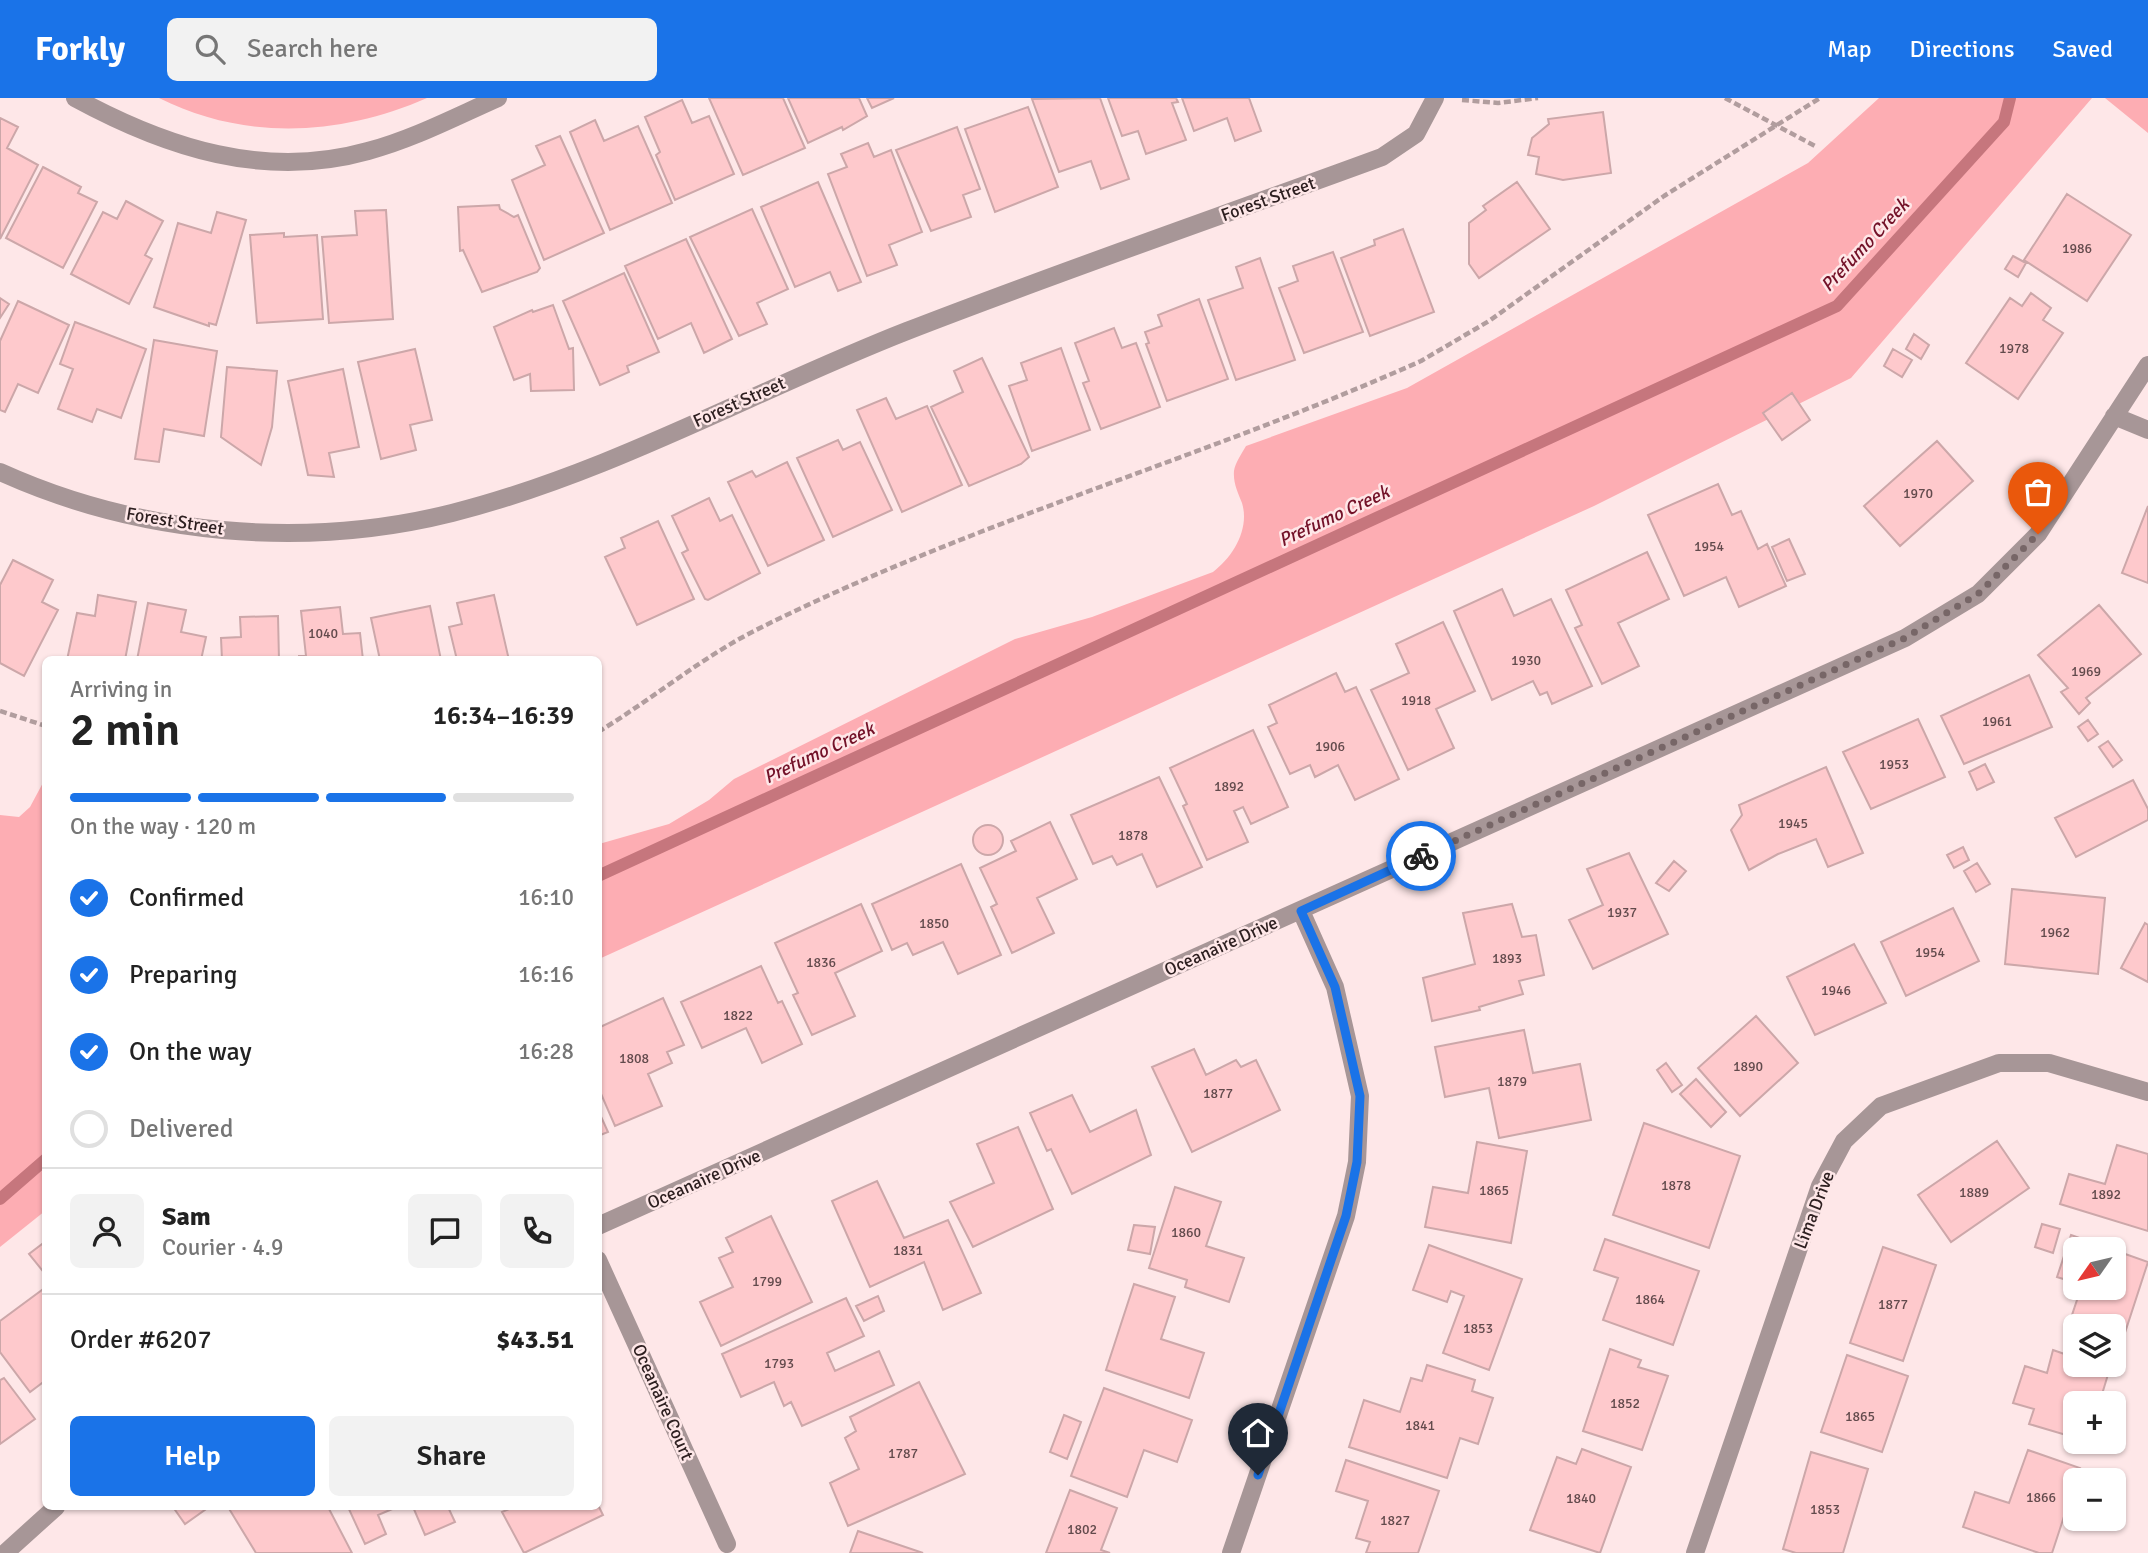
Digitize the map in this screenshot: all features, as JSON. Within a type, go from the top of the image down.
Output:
[{"type":"street","points":[[75,98],[140,131],[200,152],[231,159],[300,162],[334,158],[389,145],[498,98]]},
{"type":"street","name":"Forest Street","points":[[0,472],[72,500],[186,526],[342,530],[451,513],[574,473],[907,331],[1382,157],[1416,134],[1435,98]]},
{"type":"street","points":[[2148,365],[2114,416],[2148,430]]},
{"type":"street","name":"Oceanaire Drive","points":[[602,1224],[1905,638],[1978,594],[2038,534],[2114,416]]},
{"type":"street","points":[[1231,1553],[1346,1216],[1357,1162],[1360,1096],[1335,987],[1301,911]]},
{"type":"street","name":"Lima Drive","points":[[1695,1553],[1820,1186],[1844,1141],[1881,1106],[1999,1063],[2049,1063],[2148,1092]]},
{"type":"street","name":"Oceanaire Court","points":[[602,1269],[727,1544]]},
{"type":"street","points":[[5,1553],[53,1510]]},
{"type":"path","points":[[1460,100],[1498,103],[1538,98]]},
{"type":"path","points":[[1725,98],[1815,146]]},
{"type":"path","points":[[602,729],[720,650],[768,625],[970,538],[1421,362],[1489,321],[1664,196],[1820,98]]},
{"type":"path","points":[[0,711],[42,725]]},
{"type":"shaded area","points":[[159,98],[427,98],[361,120],[293,128],[258,127],[225,121],[191,112]]},
{"type":"shaded area","points":[[1879,98],[2092,98],[1851,378],[1594,506],[602,958],[602,843],[669,824],[709,800],[734,779],[1015,639],[1092,617],[1213,572],[1227,559],[1242,532],[1244,513],[1234,471],[1246,446],[1407,388],[1808,163]]},
{"type":"shaded area","points":[[2105,98],[2148,98],[2148,133]]},
{"type":"shaded area","points":[[42,785],[42,1213],[0,1247],[0,815],[19,817],[30,807]]},
{"type":"building","points":[[709,98],[783,98],[805,148],[743,175]]},
{"type":"building","points":[[788,98],[859,98],[867,116],[843,130],[842,127],[808,143]]},
{"type":"building","points":[[867,98],[894,98],[872,108]]},
{"type":"building","points":[[1100,98],[1129,179],[1101,189],[1091,161],[1059,172],[1032,99]]},
{"type":"building","points":[[1108,98],[1176,98],[1178,102],[1172,103],[1186,140],[1146,154],[1138,131],[1122,136]]},
{"type":"building","points":[[1182,98],[1249,98],[1261,131],[1235,141],[1227,118],[1194,131]]},
{"type":"building","points":[[682,100],[692,123],[709,116],[734,174],[675,200],[656,155],[660,152],[645,117]]},
{"type":"building","points":[[1028,107],[1058,187],[995,212],[965,129]]},
{"type":"building","points":[[1603,112],[1611,173],[1563,180],[1536,174],[1539,157],[1528,155],[1532,138],[1549,124],[1548,119]]},
{"type":"building","points":[[0,118],[18,127],[7,148],[38,165],[0,239]]},
{"type":"building","points":[[595,120],[604,141],[638,126],[672,203],[610,230],[570,132]]},
{"type":"building","points":[[957,127],[980,189],[963,195],[971,217],[931,231],[896,150]]},
{"type":"building","points":[[560,136],[604,233],[544,260],[512,180],[545,165],[536,146]]},
{"type":"building","points":[[868,143],[874,157],[891,150],[922,232],[889,245],[897,265],[867,276],[828,174],[847,167],[841,154]]},
{"type":"building","points":[[43,167],[81,187],[78,193],[97,202],[63,268],[6,238]]},
{"type":"building","points":[[818,182],[861,282],[838,291],[830,272],[795,287],[761,207]]},
{"type":"building","points":[[1517,182],[1550,229],[1479,278],[1469,264],[1469,223],[1486,210],[1483,206]]},
{"type":"building","points":[[2067,194],[2131,235],[2087,301],[2024,260]]},
{"type":"building","points":[[126,201],[163,221],[145,255],[152,259],[129,304],[71,274],[103,212],[117,219]]},
{"type":"building","points":[[499,205],[500,209],[514,217],[518,215],[540,268],[537,272],[482,292],[463,250],[460,251],[458,207]]},
{"type":"building","points":[[752,209],[788,289],[757,303],[767,324],[739,336],[690,237]]},
{"type":"building","points":[[386,210],[393,319],[329,323],[322,237],[357,235],[355,211]]},
{"type":"building","points":[[217,212],[246,220],[216,325],[209,323],[209,326],[154,307],[178,223],[211,233]]},
{"type":"building","points":[[1403,229],[1434,312],[1370,336],[1341,258],[1375,245],[1374,240]]},
{"type":"building","points":[[284,233],[284,237],[317,235],[323,319],[257,323],[250,235]]},
{"type":"building","points":[[686,239],[732,339],[704,353],[691,323],[658,339],[625,266]]},
{"type":"building","points":[[1333,252],[1363,332],[1304,353],[1279,288],[1298,281],[1293,266]]},
{"type":"building","points":[[2013,256],[2026,263],[2018,277],[2005,269]]},
{"type":"building","points":[[1260,258],[1295,360],[1236,380],[1208,300],[1243,288],[1236,267]]},
{"type":"building","points":[[624,273],[659,352],[627,366],[629,372],[600,385],[563,301]]},
{"type":"building","points":[[2031,293],[2051,308],[2043,320],[2063,333],[2018,399],[1966,363],[2010,298],[2022,306]]},
{"type":"building","points":[[0,298],[9,304],[0,318]]},
{"type":"building","points":[[1199,299],[1228,379],[1167,401],[1146,344],[1149,343],[1145,332],[1162,326],[1158,315]]},
{"type":"building","points":[[18,301],[69,325],[38,393],[18,384],[5,412],[0,410],[0,341]]},
{"type":"building","points":[[553,305],[569,349],[573,348],[574,390],[531,391],[530,374],[514,380],[494,327],[532,310],[533,312]]},
{"type":"building","points":[[75,322],[146,349],[121,418],[97,409],[92,422],[58,409],[73,369],[60,364]]},
{"type":"building","points":[[1114,328],[1122,348],[1136,343],[1160,407],[1101,429],[1083,383],[1089,381],[1075,343]]},
{"type":"building","points":[[1914,334],[1929,345],[1921,359],[1906,349]]},
{"type":"building","points":[[154,340],[217,351],[204,436],[164,429],[159,462],[135,459]]},
{"type":"building","points":[[1061,348],[1090,430],[1032,451],[1009,386],[1027,380],[1021,363]]},
{"type":"building","points":[[415,349],[432,420],[410,425],[416,450],[381,459],[358,362]]},
{"type":"building","points":[[1893,349],[1912,360],[1902,377],[1884,366]]},
{"type":"building","points":[[982,358],[1029,457],[1021,464],[969,486],[931,407],[963,392],[954,371]]},
{"type":"building","points":[[227,367],[277,371],[272,427],[261,465],[221,437]]},
{"type":"building","points":[[343,369],[359,447],[329,453],[334,477],[308,475],[288,381]]},
{"type":"building","points":[[1792,393],[1810,420],[1782,440],[1763,413]]},
{"type":"building","points":[[886,398],[896,419],[927,406],[962,485],[902,512],[857,410]]},
{"type":"building","points":[[838,440],[843,450],[860,442],[892,510],[833,537],[797,458]]},
{"type":"building","points":[[1937,441],[1973,481],[1900,546],[1864,506]]},
{"type":"building","points":[[787,462],[824,540],[768,566],[728,482],[752,471],[756,477]]},
{"type":"building","points":[[1718,484],[1732,515],[1741,511],[1758,549],[1767,544],[1786,586],[1739,607],[1726,577],[1684,596],[1648,515]]},
{"type":"building","points":[[709,498],[720,521],[732,515],[760,573],[708,600],[705,599],[682,553],[688,550],[672,516]]},
{"type":"building","points":[[2148,506],[2148,583],[2122,573]]},
{"type":"building","points":[[658,521],[694,599],[637,625],[605,557],[625,548],[621,538]]},
{"type":"building","points":[[1789,539],[1805,574],[1787,581],[1772,547]]},
{"type":"building","points":[[1647,552],[1669,599],[1618,623],[1639,666],[1602,684],[1575,628],[1582,625],[1566,590]]},
{"type":"building","points":[[13,560],[53,580],[42,602],[58,610],[24,676],[0,663],[0,585]]},
{"type":"building","points":[[1502,589],[1514,616],[1551,599],[1592,686],[1552,704],[1547,692],[1540,695],[1533,681],[1492,700],[1454,611]]},
{"type":"building","points":[[98,595],[136,602],[126,656],[68,656],[77,613],[95,616]]},
{"type":"building","points":[[494,595],[508,656],[456,656],[449,627],[462,624],[457,603]]},
{"type":"building","points":[[148,603],[186,610],[181,632],[206,637],[202,656],[138,656]]},
{"type":"building","points":[[2099,605],[2141,654],[2086,698],[2090,703],[2079,714],[2061,692],[2068,688],[2038,655]]},
{"type":"building","points":[[430,606],[440,656],[379,656],[371,618]]},
{"type":"building","points":[[340,607],[343,634],[360,633],[363,656],[306,656],[301,611]]},
{"type":"building","points":[[278,616],[279,656],[222,656],[221,638],[241,637],[240,617]]},
{"type":"building","points":[[1443,622],[1475,691],[1436,709],[1454,748],[1408,770],[1371,690],[1409,673],[1396,644]]},
{"type":"building","points":[[1336,673],[1345,692],[1356,687],[1399,779],[1355,800],[1338,765],[1315,777],[1310,765],[1290,774],[1268,727],[1277,723],[1269,705]]},
{"type":"building","points":[[2029,675],[2052,727],[1964,764],[1941,716]]},
{"type":"building","points":[[1918,719],[1945,777],[1871,809],[1843,752]]},
{"type":"building","points":[[2088,720],[2098,734],[2088,741],[2078,727]]},
{"type":"building","points":[[1253,730],[1288,807],[1251,824],[1243,807],[1234,811],[1248,842],[1207,860],[1183,806],[1187,804],[1170,768]]},
{"type":"building","points":[[2108,741],[2122,760],[2113,767],[2099,747]]},
{"type":"building","points":[[1985,764],[1994,782],[1977,790],[1969,772]]},
{"type":"building","points":[[1826,767],[1863,853],[1828,867],[1816,839],[1778,854],[1749,870],[1731,830],[1742,815],[1739,805]]},
{"type":"building","points":[[1159,777],[1202,867],[1157,887],[1142,854],[1117,865],[1112,856],[1093,864],[1071,815]]},
{"type":"building","points":[[2133,780],[2148,809],[2148,820],[2076,857],[2055,818]]},
{"type":"building","points":[[1050,822],[1077,879],[1037,898],[1054,933],[1012,953],[991,907],[997,904],[980,868],[1016,851],[1011,841]]},
{"type":"building","points":[[988,825],[999,829],[1003,840],[999,851],[988,855],[977,851],[973,840],[977,829]]},
{"type":"building","points":[[1963,847],[1969,860],[1954,868],[1947,855]]},
{"type":"building","points":[[1629,853],[1668,934],[1593,969],[1569,920],[1603,905],[1587,869]]},
{"type":"building","points":[[1674,861],[1686,871],[1669,891],[1656,883]]},
{"type":"building","points":[[1977,863],[1990,884],[1976,892],[1964,871]]},
{"type":"building","points":[[961,864],[1001,955],[958,974],[943,942],[913,955],[907,943],[892,950],[872,904]]},
{"type":"building","points":[[2012,889],[2105,898],[2098,974],[2005,964]]},
{"type":"building","points":[[861,904],[882,951],[835,973],[855,1016],[812,1035],[793,995],[798,993],[775,943]]},
{"type":"building","points":[[1512,904],[1522,937],[1536,935],[1544,975],[1519,981],[1523,994],[1479,1007],[1480,1010],[1432,1021],[1423,978],[1475,964],[1463,913]]},
{"type":"building","points":[[1953,908],[1979,961],[1906,996],[1881,942]]},
{"type":"building","points":[[2145,923],[2148,925],[2148,982],[2121,968]]},
{"type":"building","points":[[1854,944],[1886,1003],[1815,1035],[1787,977]]},
{"type":"building","points":[[761,966],[778,1003],[782,1001],[802,1044],[762,1063],[746,1028],[702,1048],[681,1002]]},
{"type":"building","points":[[663,998],[684,1045],[667,1052],[672,1063],[648,1074],[662,1106],[615,1126],[602,1096],[602,1026]]},
{"type":"building","points":[[1756,1016],[1798,1063],[1740,1116],[1698,1068]]},
{"type":"building","points":[[1524,1030],[1533,1073],[1580,1064],[1591,1120],[1499,1138],[1489,1088],[1445,1097],[1435,1047]]},
{"type":"building","points":[[1194,1049],[1206,1075],[1236,1060],[1241,1067],[1256,1060],[1280,1110],[1192,1152],[1152,1067]]},
{"type":"building","points":[[1666,1063],[1682,1085],[1672,1092],[1657,1070]]},
{"type":"building","points":[[1696,1079],[1726,1112],[1711,1127],[1680,1094]]},
{"type":"building","points":[[1072,1095],[1090,1132],[1136,1110],[1151,1155],[1072,1194],[1051,1149],[1047,1151],[1030,1113]]},
{"type":"building","points":[[602,1119],[608,1132],[602,1134]]},
{"type":"building","points":[[1644,1123],[1740,1156],[1709,1248],[1613,1215]]},
{"type":"building","points":[[1018,1127],[1053,1209],[973,1247],[950,1202],[994,1183],[977,1144]]},
{"type":"building","points":[[1997,1141],[2029,1188],[1951,1242],[1918,1195]]},
{"type":"building","points":[[1477,1142],[1527,1151],[1511,1243],[1425,1227],[1433,1187],[1468,1193]]},
{"type":"building","points":[[2117,1145],[2148,1154],[2148,1231],[2060,1204],[2069,1174],[2105,1184]]},
{"type":"building","points":[[877,1181],[904,1238],[948,1220],[981,1293],[943,1310],[924,1262],[870,1287],[832,1201]]},
{"type":"building","points":[[1175,1187],[1221,1202],[1206,1246],[1244,1258],[1229,1302],[1185,1287],[1187,1280],[1149,1268]]},
{"type":"building","points":[[771,1216],[812,1302],[721,1346],[700,1302],[733,1287],[719,1258],[733,1252],[726,1238]]},
{"type":"building","points":[[2042,1224],[2060,1229],[2053,1253],[2035,1247]]},
{"type":"building","points":[[1134,1225],[1155,1227],[1150,1254],[1128,1250]]},
{"type":"building","points":[[1605,1239],[1699,1271],[1673,1345],[1603,1320],[1618,1278],[1594,1270]]},
{"type":"building","points":[[42,1244],[42,1270],[29,1254]]},
{"type":"building","points":[[1429,1245],[1522,1279],[1489,1370],[1443,1353],[1464,1296],[1451,1291],[1447,1302],[1413,1290]]},
{"type":"building","points":[[1883,1247],[1936,1265],[1903,1361],[1850,1343]]},
{"type":"building","points":[[2126,1254],[2148,1262],[2126,1330],[2126,1314],[2072,1314],[2077,1300],[2126,1300]]},
{"type":"building","points":[[2063,1259],[2063,1279],[2057,1277]]},
{"type":"building","points":[[1134,1284],[1175,1297],[1161,1339],[1204,1353],[1189,1398],[1106,1370]]},
{"type":"building","points":[[42,1290],[42,1383],[30,1392],[0,1352],[0,1321]]},
{"type":"building","points":[[878,1296],[884,1311],[864,1321],[856,1306]]},
{"type":"building","points":[[846,1298],[864,1336],[827,1353],[835,1371],[879,1351],[894,1385],[802,1426],[791,1402],[784,1406],[774,1382],[741,1397],[722,1354]]},
{"type":"building","points":[[1610,1349],[1641,1360],[1638,1367],[1668,1376],[1642,1450],[1583,1431]]},
{"type":"building","points":[[2053,1350],[2063,1353],[2063,1377],[2107,1377],[2103,1391],[2063,1391],[2063,1434],[2029,1424],[2034,1409],[2013,1403],[2025,1366],[2047,1373]]},
{"type":"building","points":[[1847,1355],[1908,1376],[1882,1452],[1821,1432]]},
{"type":"building","points":[[1427,1365],[1475,1380],[1472,1391],[1493,1398],[1478,1444],[1460,1438],[1447,1478],[1349,1447],[1364,1400],[1400,1412],[1411,1378],[1422,1381]]},
{"type":"building","points":[[4,1378],[35,1419],[0,1444],[0,1380]]},
{"type":"building","points":[[919,1382],[965,1474],[848,1526],[830,1483],[859,1469],[845,1438],[856,1431],[850,1417]]},
{"type":"building","points":[[1104,1388],[1192,1420],[1177,1462],[1144,1450],[1127,1497],[1071,1476]]},
{"type":"building","points":[[1064,1415],[1081,1422],[1067,1459],[1050,1452]]},
{"type":"building","points":[[1582,1449],[1631,1467],[1600,1553],[1530,1530],[1557,1457],[1576,1464]]},
{"type":"building","points":[[2028,1450],[2080,1468],[2063,1468],[2063,1520],[2052,1553],[2039,1553],[1963,1527],[1975,1492],[2009,1503]]},
{"type":"building","points":[[1811,1452],[1868,1469],[1843,1553],[1796,1553],[1783,1549]]},
{"type":"building","points":[[1346,1460],[1439,1491],[1418,1553],[1366,1553],[1370,1542],[1356,1538],[1368,1501],[1336,1491]]},
{"type":"building","points":[[1070,1490],[1117,1508],[1101,1550],[1110,1553],[1046,1553]]},
{"type":"building","points":[[175,1510],[205,1510],[185,1524]]},
{"type":"building","points":[[230,1510],[330,1510],[352,1553],[256,1553]]},
{"type":"building","points":[[349,1510],[390,1510],[378,1515],[386,1534],[365,1544]]},
{"type":"building","points":[[414,1510],[449,1510],[455,1522],[425,1535]]},
{"type":"building","points":[[600,1510],[603,1515],[524,1553],[502,1512]]},
{"type":"building","points":[[858,1531],[923,1553],[850,1553]]},
{"type":"waterway","name":"Prefumo Creek","points":[[602,874],[1837,306],[2004,122],[2010,98]]},
{"type":"waterway","name":"Prefumo Creek","points":[[0,1199],[42,1162]]},
{"type":"way so far","points":[[1421,856],[1905,638],[1978,594],[2038,534]]},
{"type":"route","points":[[1258,1475],[1346,1216],[1357,1162],[1360,1096],[1335,987],[1301,911],[1421,856]]}]
